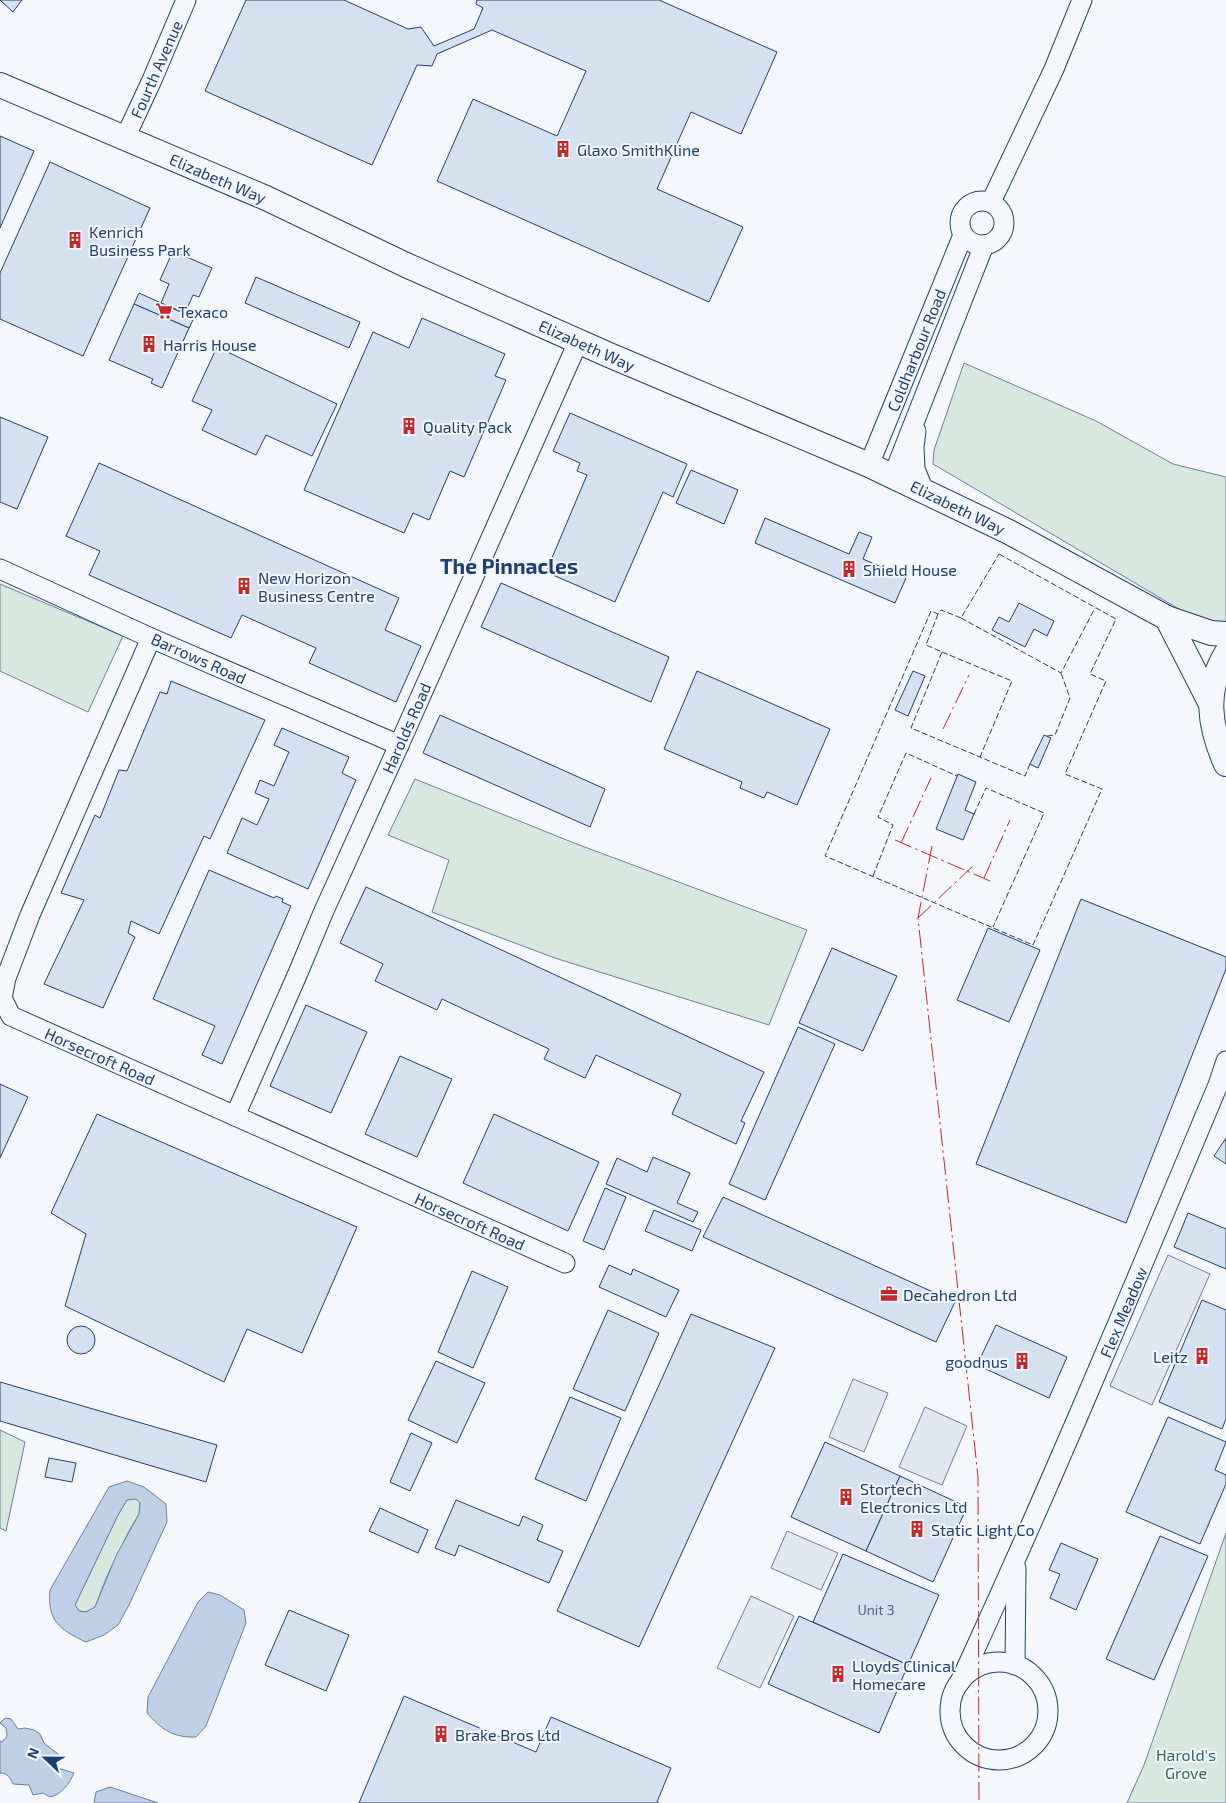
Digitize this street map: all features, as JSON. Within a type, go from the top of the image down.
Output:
[{"type":"main road","name":"Elizabeth Way","points":[[0,86],[266,198],[406,264],[657,377],[869,465],[1009,532],[1167,618],[1211,633],[1226,634]]},
{"type":"main road","points":[[1167,618],[1210,702]]},
{"type":"main road","points":[[1226,654],[1216,674],[1210,702],[1212,724],[1226,764]]},
{"type":"street","name":"Fourth Avenue","points":[[125,138],[150,86],[186,0]]},
{"type":"street","points":[[991,202],[1054,70],[1082,0]]},
{"type":"street","name":"Coldharbour Road","points":[[869,465],[962,235],[959,222],[964,209],[976,201],[991,202],[1002,211],[1004,225],[1000,237],[984,245],[892,476]]},
{"type":"street","points":[[962,235],[972,243],[984,245]]},
{"type":"street","name":"Harolds Road","points":[[235,1116],[323,913],[578,342]]},
{"type":"street","name":"Coldharbour Road","points":[[920,408],[914,447],[915,469],[924,492]]},
{"type":"street","name":"Barrows Road","points":[[0,569],[151,638],[399,745]]},
{"type":"street","name":"Horsecroft Road","points":[[151,638],[30,914],[6,978],[2,998],[10,1016],[565,1263]]},
{"type":"street","name":"Flex Meadow","points":[[960,1682],[971,1671],[985,1664],[1000,1662],[1015,1665],[1030,1672],[1041,1685],[1047,1700],[1048,1717],[1044,1731],[1036,1744],[1024,1754],[1010,1760],[995,1761],[980,1757],[968,1750],[959,1739],[953,1727],[950,1711],[953,1696],[1016,1562],[1218,1086],[1226,1061]]},
{"type":"street","name":"Flex Meadow","points":[[1015,1665],[1016,1562]]},
{"type":"green space","points":[[964,363],[1096,421],[1173,464],[1226,477],[1226,623],[1218,625],[1196,619],[933,464],[934,450]]},
{"type":"green space","points":[[0,584],[123,636],[88,712],[0,671]]},
{"type":"green space","points":[[415,779],[574,843],[807,930],[769,1025],[555,958],[432,912],[449,860],[388,835]]},
{"type":"green space","points":[[0,1430],[25,1442],[6,1531],[0,1528]]},
{"type":"green space","points":[[135,1498],[140,1503],[139,1514],[107,1576],[95,1607],[86,1612],[79,1611],[75,1605],[118,1515],[127,1500]]},
{"type":"green space","name":"Harold's Grove","points":[[1226,1533],[1226,1803],[1127,1803],[1144,1765]]},
{"type":"shaded area","points":[[1168,1255],[1210,1274],[1152,1405],[1110,1386]]},
{"type":"shaded area","points":[[853,1379],[888,1393],[864,1452],[829,1437]]},
{"type":"shaded area","points":[[925,1407],[967,1426],[942,1485],[899,1467]]},
{"type":"shaded area","points":[[787,1531],[838,1553],[821,1590],[771,1568]]},
{"type":"shaded area","points":[[751,1596],[794,1616],[760,1688],[717,1668]]},
{"type":"water","points":[[127,1481],[144,1487],[166,1504],[167,1522],[118,1625],[104,1635],[86,1642],[69,1633],[57,1623],[51,1610],[50,1590],[109,1487]],"holes":[[[136,1499],[140,1503],[139,1514],[116,1556],[95,1607],[86,1612],[79,1611],[75,1605],[118,1515],[127,1500]]]},
{"type":"water","points":[[208,1592],[220,1595],[244,1610],[246,1623],[206,1726],[196,1737],[181,1736],[157,1724],[147,1713],[148,1697],[198,1602]]},
{"type":"water","points":[[5,1718],[11,1719],[18,1729],[34,1730],[40,1734],[44,1743],[58,1754],[58,1768],[74,1773],[68,1784],[58,1794],[50,1797],[43,1793],[33,1795],[29,1785],[13,1784],[7,1775],[0,1773],[0,1741],[2,1742],[7,1736],[6,1728],[0,1723]]},
{"type":"water","points":[[110,1787],[158,1803],[94,1803],[96,1792]]},
{"type":"building","points":[[0,0],[22,0],[13,12]]},
{"type":"building","name":"Glaxo SmithKline","points":[[246,0],[344,0],[408,29],[421,27],[434,46],[474,29],[483,8],[476,4],[477,0],[659,0],[777,52],[741,134],[691,112],[657,189],[743,227],[709,302],[437,181],[473,99],[557,136],[586,71],[492,30],[437,54],[432,66],[417,65],[372,165],[205,91]]},
{"type":"building","points":[[0,136],[34,151],[0,228]]},
{"type":"building","name":"Kenrich Business Park","points":[[50,162],[150,208],[83,356],[0,319],[0,273]]},
{"type":"building","name":"Texaco","points":[[173,251],[212,268],[199,297],[193,295],[185,313],[161,303],[169,284],[160,280]]},
{"type":"building","points":[[256,277],[360,322],[349,348],[245,303]]},
{"type":"building","name":"Texaco","points":[[139,293],[194,318],[189,328],[134,304]]},
{"type":"building","name":"Harris House","points":[[134,304],[189,328],[162,388],[151,383],[153,379],[109,360]]},
{"type":"building","name":"Quality Pack","points":[[422,318],[505,354],[495,376],[506,380],[464,477],[450,471],[429,520],[413,513],[404,533],[304,490],[373,332],[409,348]]},
{"type":"building","points":[[217,347],[337,404],[312,456],[266,435],[256,455],[202,430],[212,410],[192,401]]},
{"type":"building","points":[[570,413],[687,464],[673,497],[663,492],[615,602],[546,572],[587,475],[577,471],[580,463],[553,451]]},
{"type":"building","points":[[0,417],[48,437],[17,509],[0,502]]},
{"type":"building","name":"New Horizon Business Centre","points":[[99,463],[399,598],[385,630],[421,646],[396,702],[309,663],[316,648],[242,615],[231,638],[89,575],[100,551],[66,536]]},
{"type":"building","points":[[691,470],[738,490],[724,524],[676,503]]},
{"type":"building","name":"Shield House","points":[[765,518],[849,554],[859,532],[872,537],[863,559],[906,578],[895,603],[755,543]]},
{"type":"building","points":[[501,583],[669,657],[651,702],[481,627]]},
{"type":"building","points":[[1019,603],[1054,621],[1047,636],[1034,629],[1025,647],[992,630],[999,617],[1009,622]]},
{"type":"building","points":[[697,671],[830,729],[797,805],[767,792],[764,798],[740,788],[742,782],[664,749]]},
{"type":"building","points":[[913,671],[925,676],[908,716],[895,710]]},
{"type":"building","points":[[171,681],[265,720],[210,839],[204,836],[159,934],[131,921],[128,933],[135,937],[103,1008],[44,984],[84,900],[61,893],[95,815],[100,818],[119,770],[127,771],[160,692],[167,694]]},
{"type":"building","points":[[440,715],[605,789],[590,827],[423,753]]},
{"type":"building","points":[[282,728],[349,757],[342,773],[356,780],[308,889],[227,853],[242,818],[257,825],[269,799],[255,793],[260,780],[274,786],[289,752],[274,745]]},
{"type":"building","points":[[1044,735],[1051,738],[1038,768],[1030,764]]},
{"type":"building","points":[[958,774],[976,782],[965,810],[974,814],[963,840],[936,829]]},
{"type":"building","points":[[209,870],[274,898],[276,896],[283,899],[282,902],[291,906],[222,1064],[202,1055],[215,1026],[153,999]]},
{"type":"building","points":[[366,887],[764,1072],[741,1121],[745,1123],[736,1144],[672,1114],[681,1094],[596,1055],[585,1078],[544,1059],[549,1049],[442,999],[437,1010],[375,981],[383,964],[340,943]]},
{"type":"building","points":[[1081,899],[1226,957],[1226,969],[1126,1223],[976,1164]]},
{"type":"building","points":[[988,928],[1040,950],[1009,1022],[957,1000]]},
{"type":"building","points":[[832,948],[897,976],[863,1051],[799,1023]]},
{"type":"building","points":[[306,1005],[367,1032],[331,1113],[270,1086]]},
{"type":"building","points":[[798,1027],[835,1044],[765,1200],[729,1184]]},
{"type":"building","points":[[400,1056],[452,1079],[417,1157],[365,1134]]},
{"type":"building","points":[[0,1084],[28,1097],[0,1158]]},
{"type":"building","points":[[97,1114],[357,1227],[302,1353],[247,1329],[224,1382],[65,1306],[86,1234],[51,1213]]},
{"type":"building","points":[[494,1114],[599,1162],[568,1231],[463,1183]]},
{"type":"building","points":[[1226,1138],[1226,1164],[1214,1156]]},
{"type":"building","points":[[653,1157],[690,1173],[677,1203],[698,1212],[693,1222],[606,1184],[617,1158],[647,1172]]},
{"type":"building","points":[[605,1188],[626,1197],[604,1250],[583,1241]]},
{"type":"building","points":[[723,1197],[955,1302],[936,1342],[703,1237]]},
{"type":"building","points":[[654,1210],[701,1230],[692,1251],[645,1231]]},
{"type":"building","points":[[1188,1213],[1226,1229],[1226,1269],[1174,1247]]},
{"type":"building","points":[[609,1265],[631,1275],[633,1269],[679,1290],[666,1317],[599,1287]]},
{"type":"building","points":[[472,1271],[508,1287],[473,1368],[438,1352]]},
{"type":"building","name":"Leitz","points":[[1202,1300],[1226,1310],[1226,1419],[1222,1429],[1159,1402]]},
{"type":"building","points":[[608,1310],[659,1333],[625,1411],[573,1389]]},
{"type":"building","points":[[691,1314],[775,1348],[639,1647],[557,1611]]},
{"type":"building","name":"goodnus","points":[[996,1325],[1067,1357],[1049,1398],[977,1365]]},
{"type":"building","points":[[81,1326],[91,1330],[95,1340],[91,1350],[81,1354],[71,1350],[67,1340],[71,1330]]},
{"type":"building","points":[[436,1361],[485,1383],[457,1443],[408,1420]]},
{"type":"building","points":[[0,1382],[217,1445],[206,1482],[0,1421]]},
{"type":"building","points":[[570,1397],[621,1418],[586,1501],[535,1479]]},
{"type":"building","points":[[1168,1417],[1226,1442],[1215,1470],[1226,1475],[1226,1484],[1200,1544],[1126,1512]]},
{"type":"building","points":[[411,1433],[432,1443],[410,1491],[390,1482]]},
{"type":"building","name":"Stortech Electronics Ltd","points":[[825,1442],[900,1476],[866,1551],[791,1517]]},
{"type":"building","points":[[49,1458],[76,1463],[72,1482],[45,1477]]},
{"type":"building","name":"Static Light Co","points":[[900,1476],[967,1507],[933,1582],[866,1551]]},
{"type":"building","points":[[456,1500],[519,1526],[523,1516],[543,1525],[537,1540],[563,1551],[549,1583],[459,1545],[455,1556],[435,1548]]},
{"type":"building","points":[[380,1508],[428,1530],[418,1553],[369,1531]]},
{"type":"building","points":[[1160,1536],[1208,1556],[1154,1680],[1106,1659]]},
{"type":"building","points":[[1061,1543],[1098,1559],[1076,1610],[1050,1598],[1060,1574],[1049,1570]]},
{"type":"building","name":"Lloyds Clinical Homecare","points":[[843,1554],[939,1595],[908,1665],[813,1622]]},
{"type":"building","points":[[289,1610],[349,1635],[326,1691],[265,1665]]},
{"type":"building","name":"Lloyds Clinical Homecare","points":[[799,1616],[908,1665],[879,1733],[768,1684]]},
{"type":"building","name":"Brake Bros Ltd","points":[[404,1696],[536,1752],[551,1717],[671,1768],[657,1802],[659,1803],[359,1803]]},
{"type":"fence","points":[[999,554],[1116,619],[1090,674],[1106,681],[1065,774],[1102,789],[1033,945],[825,856],[931,611],[938,614],[941,610],[961,618],[999,554]]},
{"type":"fence","points":[[961,618],[1061,673],[1095,608]]},
{"type":"fence","points":[[938,614],[926,645],[942,652],[911,728],[1025,776],[1030,764]]},
{"type":"fence","points":[[942,652],[1012,681],[980,757]]},
{"type":"fence","points":[[1047,736],[1055,735],[1070,698],[1061,673]]},
{"type":"fence","points":[[873,876],[893,825],[878,817],[906,753],[957,776]]},
{"type":"fence","points":[[974,814],[986,788],[1044,813],[993,927]]},
{"type":"power","points":[[943,729],[969,675]]},
{"type":"power","points":[[901,843],[931,778]]},
{"type":"power","points":[[984,878],[1010,820]]},
{"type":"power","points":[[895,840],[990,881]]},
{"type":"power","points":[[932,846],[918,918],[978,1477],[979,1803]]},
{"type":"power","points":[[918,918],[975,864]]},
{"type":"place","name":"Glaxo SmithKline","points":[[563,149]]},
{"type":"place","name":"Kenrich Business Park","points":[[75,240]]},
{"type":"place","name":"Texaco","points":[[164,311]]},
{"type":"place","name":"Harris House","points":[[149,344]]},
{"type":"place","name":"Quality Pack","points":[[409,426]]},
{"type":"place","name":"Shield House","points":[[849,569]]},
{"type":"place","name":"New Horizon Business Centre","points":[[244,586]]},
{"type":"place","name":"Decahedron Ltd","points":[[889,1294]]},
{"type":"place","name":"Leitz","points":[[1202,1356]]},
{"type":"place","name":"goodnus","points":[[1022,1361]]},
{"type":"place","name":"Stortech Electronics Ltd","points":[[846,1497]]},
{"type":"place","name":"Static Light Co","points":[[917,1529]]},
{"type":"place","name":"Lloyds Clinical Homecare","points":[[838,1674]]},
{"type":"place","name":"Brake Bros Ltd","points":[[441,1734]]},
{"type":"district","name":"The Pinnacles","points":[[509,565]]}]
